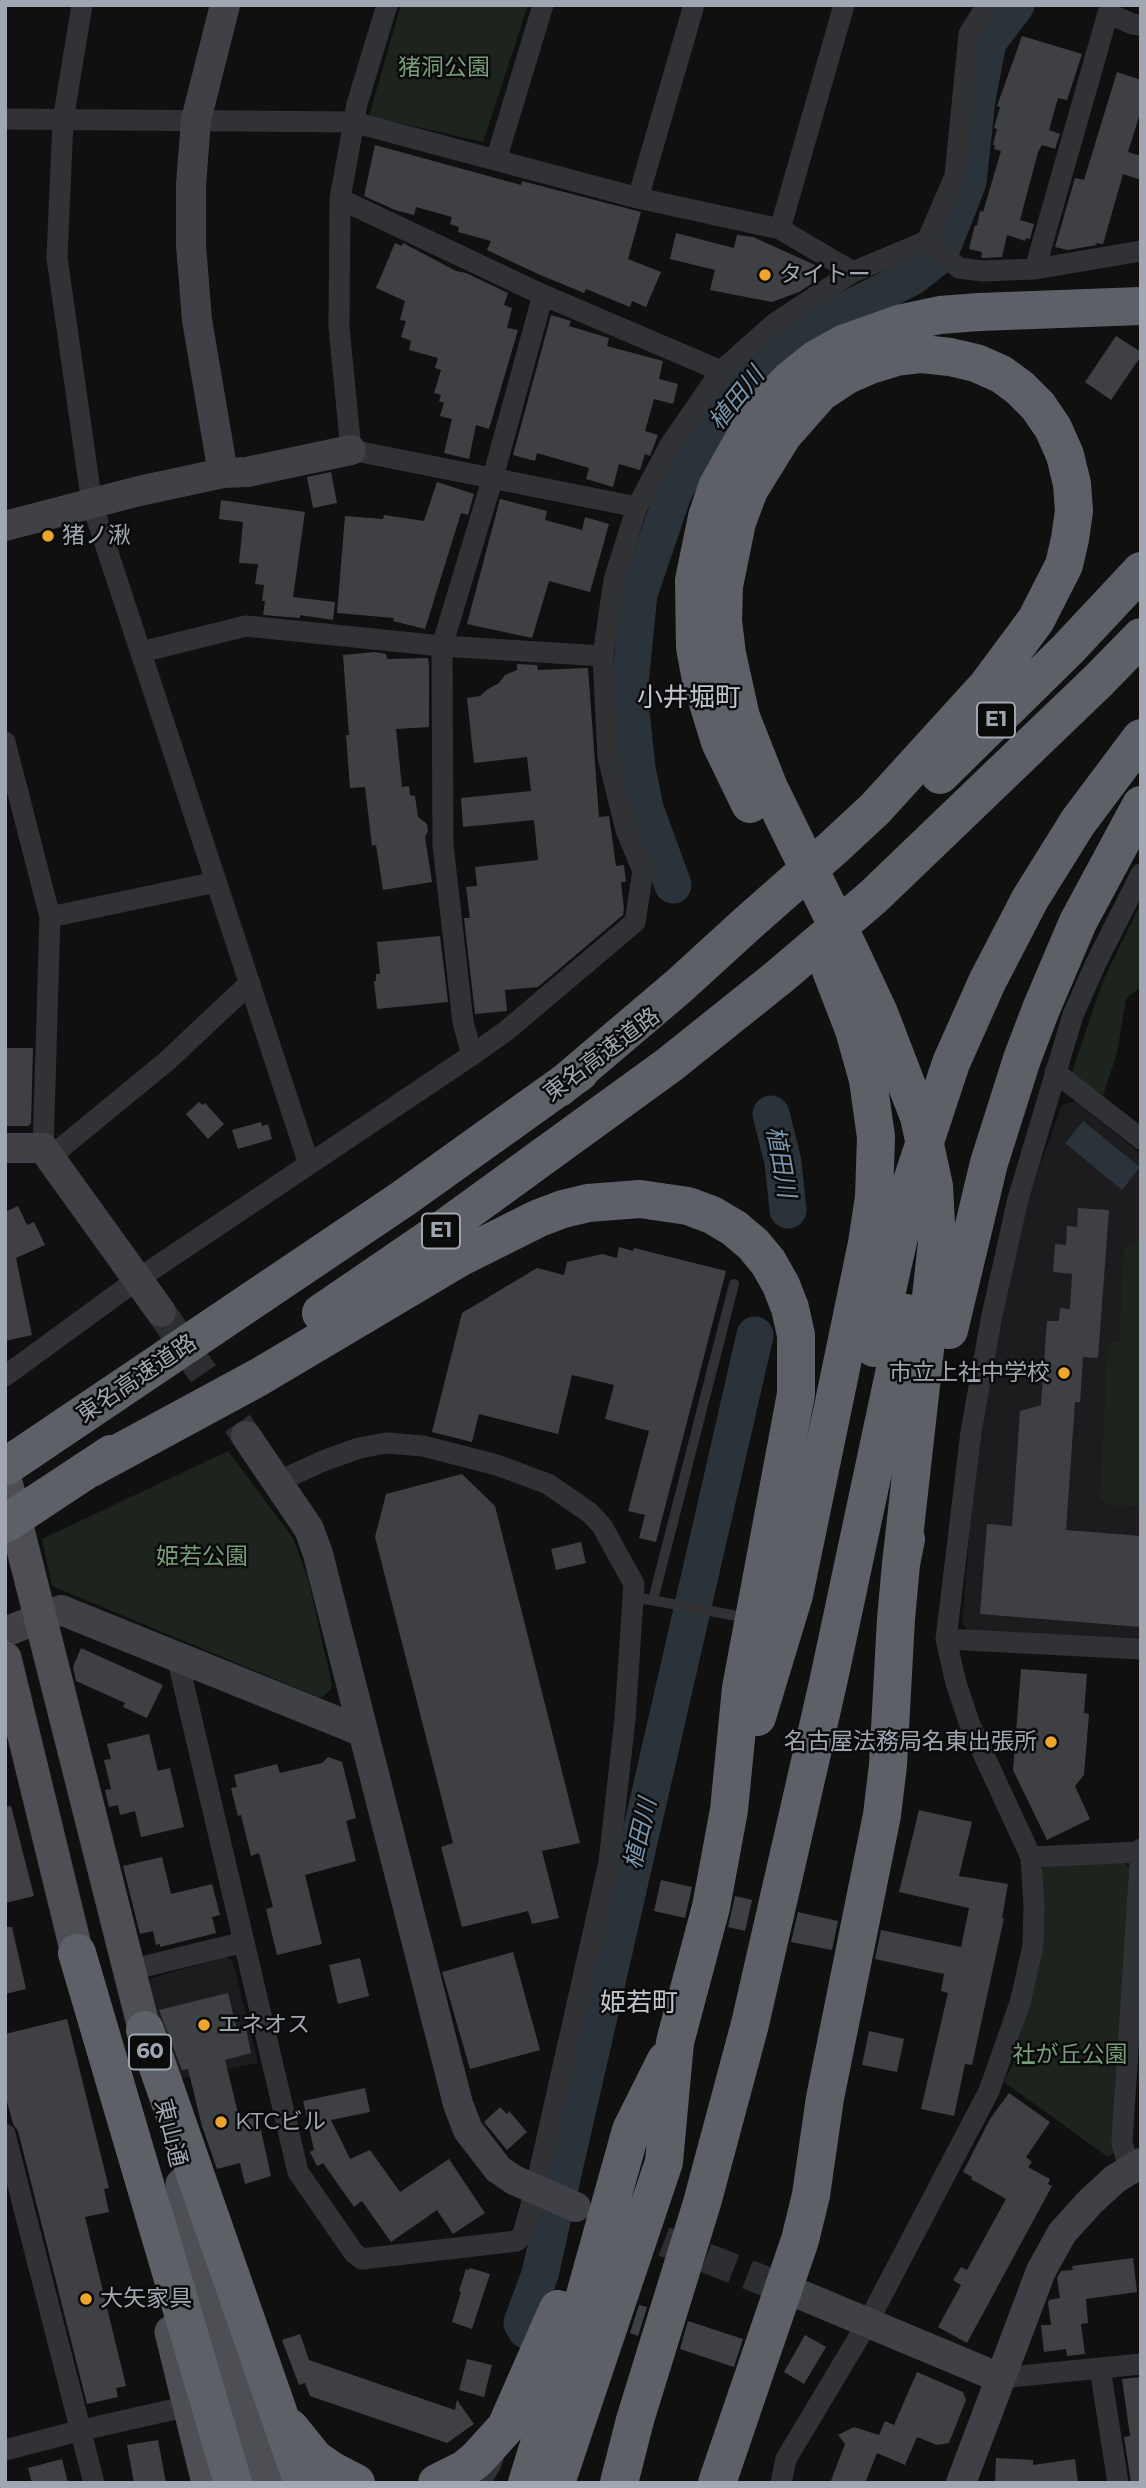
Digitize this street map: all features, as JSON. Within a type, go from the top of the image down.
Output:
[{"type":"highway","points":[[729,1810],[794,1595],[867,1243],[874,1197],[876,1137],[868,1080],[839,987],[726,754],[709,712],[697,658],[693,612],[694,580],[707,517],[731,458],[769,402],[791,379],[842,344],[902,323],[940,315],[1141,306]]},
{"type":"highway","points":[[717,2483],[796,2253],[811,2195],[832,2062],[882,1815],[888,1765],[895,1619],[934,1271],[937,1216],[934,1186],[919,1117],[879,1013],[787,825],[741,717],[727,654],[723,621],[724,586],[737,522],[749,490],[783,435],[821,392],[846,375],[896,357],[922,354],[976,363],[1001,374],[1020,388],[1054,428],[1065,455],[1072,484],[1074,511],[1064,565],[1036,620],[988,686],[839,855]]},
{"type":"highway","name":"E1","points":[[839,855],[951,765],[1068,649],[1141,571]]},
{"type":"highway","name":"東名高速道路","points":[[5,1524],[435,1235],[669,1065],[873,897],[1141,637]]},
{"type":"highway","points":[[750,2024],[794,1732],[896,1243],[923,1143],[951,1063],[987,982],[1030,899],[1078,822],[1141,738]]},
{"type":"highway","points":[[901,1564],[953,1311],[1005,1109],[1058,967],[1099,881],[1141,805]]},
{"type":"highway","name":"東名高速道路","points":[[11,1467],[404,1198],[559,1088],[839,855]]},
{"type":"highway","points":[[619,2483],[635,2420],[702,2203],[750,2024],[831,1670],[916,1263],[918,1213],[914,1152],[900,1082],[879,1013]]},
{"type":"highway","points":[[91,1468],[259,1377],[461,1257],[563,1209],[613,1200],[640,1199],[688,1206],[712,1215],[734,1228],[753,1244],[781,1284],[796,1335],[796,1394],[741,1688],[729,1810],[711,1907],[676,2042],[664,2162],[556,2483]]},
{"type":"highway","points":[[77,1954],[233,2483]]},
{"type":"highway","points":[[145,2030],[303,2483]]},
{"type":"highway","points":[[527,2483],[583,2302],[631,2130],[676,2042]]},
{"type":"highway","points":[[437,2483],[465,2469],[506,2427],[620,2169]]},
{"type":"highway","points":[[267,2383],[289,2427],[301,2444],[315,2459],[356,2483]]},
{"type":"highway","points":[[711,2483],[729,2447]]},
{"type":"main road","name":"60","points":[[11,1467],[42,1618]]},
{"type":"main road","name":"東山通","points":[[42,1618],[205,2275],[268,2483]]},
{"type":"main road","name":"東山通","points":[[5,1658],[208,2483]]},
{"type":"street","points":[[82,5],[63,120],[58,258],[92,504],[309,1164]]},
{"type":"street","points":[[223,473],[197,320],[191,245],[191,185],[196,120],[225,5]]},
{"type":"street","points":[[351,450],[340,327],[340,199],[353,122],[387,5]]},
{"type":"street","points":[[496,160],[543,5]]},
{"type":"street","points":[[638,198],[694,5]]},
{"type":"street","points":[[780,229],[844,5]]},
{"type":"street","points":[[936,248],[955,176],[970,34],[987,5]]},
{"type":"street","points":[[1035,269],[1108,13],[1132,24],[1141,25]]},
{"type":"street","points":[[5,119],[353,122],[638,198],[780,229],[853,272]]},
{"type":"street","points":[[340,199],[543,295],[721,371]]},
{"type":"street","points":[[936,248],[959,268],[983,271],[1035,269],[1141,251]]},
{"type":"street","points":[[5,1376],[138,1279],[506,1031],[635,922],[643,871],[626,830],[608,757],[603,656],[614,580],[637,507],[670,446],[721,371],[775,323],[853,272],[936,248]]},
{"type":"street","points":[[472,1055],[463,1022],[443,845],[442,646],[493,477],[543,295]]},
{"type":"street","points":[[5,526],[223,473],[247,472],[351,450],[637,507]]},
{"type":"street","points":[[141,652],[246,626],[442,646],[603,656]]},
{"type":"street","points":[[5,743],[50,917],[46,1152],[160,1311]]},
{"type":"street","points":[[781,2483],[786,2459],[868,2322],[989,2091],[1020,2003],[1033,1946],[1031,1857],[970,1725],[956,1683],[946,1639],[971,1432],[991,1321],[1018,1199],[1073,1015],[1141,874]]},
{"type":"street","points":[[50,917],[216,882]]},
{"type":"street","points":[[5,1148],[46,1152],[167,1061],[250,983]]},
{"type":"street","points":[[1055,1072],[1141,1139]]},
{"type":"street","points":[[246,1436],[309,1529],[318,1554],[458,2104],[468,2130],[498,2169],[540,2193],[576,2207]]},
{"type":"street","points":[[177,1657],[298,2172],[354,2253],[362,2259],[517,2241],[523,2234],[540,2193],[609,1862],[640,1598],[635,1584],[602,1526],[590,1513],[548,1484],[497,1465],[423,1446],[386,1443],[359,1448],[277,1482]]},
{"type":"street","points":[[5,1632],[61,1610],[361,1731]]},
{"type":"street","points":[[946,1639],[1141,1649]]},
{"type":"street","points":[[961,2483],[1041,2271],[1062,2233],[1115,2179],[1135,2166],[1122,2141],[1141,1851],[1031,1857]]},
{"type":"street","points":[[130,1970],[244,1942]]},
{"type":"street","points":[[7,2146],[94,2483]]},
{"type":"street","points":[[804,2296],[1000,2378],[1141,2364]]},
{"type":"street","points":[[1100,2368],[1118,2483]]},
{"type":"street","points":[[5,2450],[189,2406]]},
{"type":"lane","points":[[734,1284],[640,1598],[753,1619]]},
{"type":"lane","points":[[486,2483],[496,2466],[506,2427]]},
{"type":"shaded area","name":"市立上社中学校","points":[[1075,1101],[1141,1154],[1141,1638],[968,1631],[962,1623],[978,1427],[1029,1195],[1062,1105]]},
{"type":"shaded area","points":[[1083,1121],[1140,1167],[1122,1190],[1065,1143]]},
{"type":"shaded area","name":"エネオス","points":[[225,1957],[233,1962],[258,2063],[175,2079],[148,1986],[152,1978]]},
{"type":"green space","name":"猪洞公園","points":[[401,5],[528,5],[483,142],[369,116]]},
{"type":"green space","points":[[1141,903],[1141,987],[1126,998],[1117,1053],[1103,1095],[1071,1075],[1103,981]]},
{"type":"green space","points":[[1141,1240],[1141,1506],[1108,1505],[1100,1498],[1108,1342],[1119,1342],[1124,1248]]},
{"type":"green space","name":"姫若公園","points":[[228,1451],[293,1538],[308,1579],[332,1685],[323,1697],[52,1586],[42,1539]]},
{"type":"green space","name":"社が丘公園","points":[[1124,1863],[1133,1870],[1116,2152],[1108,2157],[1004,2082],[1013,2064],[1025,2018],[1039,1875],[1044,1866]]},
{"type":"building","points":[[1022,36],[1082,54],[1067,100],[1058,98],[1049,130],[1060,134],[1055,149],[1042,145],[1038,152],[1020,220],[1034,224],[1030,239],[1026,238],[1025,241],[1007,235],[1002,257],[983,258],[982,252],[969,249],[1001,151],[994,149],[993,145],[1000,107],[997,106]]},
{"type":"building","points":[[1117,72],[1141,80],[1141,110],[1128,152],[1141,156],[1141,180],[1123,174],[1103,244],[1095,243],[1097,245],[1068,250],[1055,247],[1075,178],[1084,180]]},
{"type":"building","points":[[375,145],[521,185],[522,181],[641,212],[628,259],[661,272],[646,307],[632,301],[630,307],[586,289],[584,293],[538,274],[487,250],[491,241],[458,232],[459,227],[450,224],[452,217],[416,207],[414,215],[364,196]]},
{"type":"building","points":[[676,233],[734,248],[737,235],[753,237],[815,265],[813,283],[799,292],[772,302],[710,290],[715,270],[670,259]]},
{"type":"building","points":[[395,243],[402,246],[403,243],[456,271],[508,293],[504,305],[512,308],[507,328],[518,330],[489,429],[476,425],[469,459],[444,453],[452,419],[440,416],[444,403],[439,401],[441,395],[434,393],[441,370],[435,368],[438,358],[409,350],[411,341],[401,337],[406,321],[400,320],[405,301],[376,288]]},
{"type":"building","points":[[551,315],[571,321],[569,326],[609,338],[607,346],[663,361],[659,379],[678,384],[673,404],[654,399],[645,431],[658,435],[650,456],[645,454],[640,470],[619,464],[613,487],[586,479],[589,468],[537,453],[535,461],[513,455]]},
{"type":"building","points":[[1116,336],[1141,352],[1141,356],[1111,400],[1085,382]]},
{"type":"building","points":[[331,472],[337,503],[313,508],[307,477]]},
{"type":"building","points":[[437,482],[474,494],[468,515],[461,513],[425,629],[393,621],[394,618],[337,613],[345,516],[383,519],[384,515],[424,521]]},
{"type":"building","points":[[500,499],[547,511],[545,520],[582,530],[585,517],[609,524],[590,592],[549,581],[532,638],[467,624]]},
{"type":"building","points":[[221,500],[305,512],[293,597],[335,602],[333,620],[300,615],[300,618],[263,615],[264,585],[255,584],[258,564],[239,563],[243,522],[219,519]]},
{"type":"building","points":[[375,652],[386,654],[387,659],[428,658],[429,666],[429,727],[396,729],[402,787],[409,786],[410,795],[415,796],[418,817],[427,824],[425,837],[432,882],[383,890],[376,845],[372,846],[365,787],[350,788],[343,655]]},
{"type":"building","points":[[517,664],[537,665],[538,670],[588,668],[599,817],[609,816],[616,866],[624,865],[626,882],[621,882],[624,909],[623,915],[538,987],[505,990],[507,1011],[475,1014],[464,918],[470,918],[466,887],[477,886],[475,867],[538,860],[534,820],[463,827],[461,798],[531,791],[527,757],[474,763],[467,698],[480,696],[499,683],[505,675],[517,670]]},
{"type":"building","points":[[440,936],[448,1002],[377,1009],[374,981],[376,974],[380,974],[377,942]]},
{"type":"building","points":[[6,1048],[33,1048],[31,1123],[28,1126],[5,1126]]},
{"type":"building","points":[[199,1102],[203,1105],[205,1103],[224,1124],[208,1139],[186,1114]]},
{"type":"building","points":[[261,1122],[262,1126],[268,1124],[272,1139],[238,1149],[232,1130]]},
{"type":"building","points":[[18,1206],[27,1225],[34,1222],[45,1245],[16,1258],[32,1335],[5,1341],[5,1212]]},
{"type":"building","points":[[1078,1208],[1109,1210],[1098,1358],[1083,1357],[1080,1402],[1075,1402],[1066,1530],[1141,1536],[1141,1627],[980,1614],[987,1524],[1012,1526],[1020,1411],[1041,1405],[1047,1321],[1059,1321],[1060,1308],[1070,1309],[1072,1274],[1053,1272],[1055,1244],[1066,1245],[1067,1226],[1077,1227]]},
{"type":"building","points":[[619,1247],[633,1251],[634,1248],[726,1271],[656,1542],[639,1538],[645,1515],[628,1511],[649,1431],[605,1419],[614,1385],[572,1375],[558,1434],[479,1414],[472,1442],[432,1432],[462,1313],[537,1268],[564,1275],[567,1262],[602,1254],[617,1258]]},
{"type":"building","points":[[462,1474],[495,1506],[580,1843],[542,1851],[559,1918],[532,1924],[528,1911],[462,1927],[441,1847],[453,1843],[375,1537],[386,1494]]},
{"type":"building","points":[[581,1542],[586,1563],[556,1570],[551,1549]]},
{"type":"building","points":[[81,1648],[163,1685],[147,1718],[123,1707],[125,1703],[76,1681],[73,1667]]},
{"type":"building","name":"名古屋法務局名東出張所","points":[[1021,1669],[1087,1674],[1084,1713],[1089,1714],[1084,1775],[1075,1786],[1090,1819],[1047,1840],[1013,1770]]},
{"type":"building","points":[[149,1734],[158,1771],[170,1768],[184,1827],[141,1837],[135,1811],[120,1815],[118,1805],[109,1807],[105,1790],[111,1789],[104,1760],[111,1759],[107,1744]]},
{"type":"building","points":[[328,1757],[342,1762],[356,1818],[346,1821],[356,1861],[305,1875],[322,1944],[277,1955],[266,1909],[273,1907],[259,1853],[251,1856],[241,1815],[238,1816],[231,1788],[237,1787],[234,1775],[277,1764],[280,1773],[322,1763]]},
{"type":"building","points":[[11,1806],[34,1896],[5,1903],[5,1807]]},
{"type":"building","points":[[919,1810],[972,1822],[959,1876],[1008,1884],[1004,1918],[972,2065],[965,2064],[954,2116],[921,2109],[948,1993],[941,1991],[944,1974],[875,1959],[881,1930],[961,1947],[969,1908],[899,1892]]},
{"type":"building","points":[[162,1857],[171,1894],[212,1884],[220,1915],[212,1917],[216,1933],[160,1947],[160,1944],[156,1945],[153,1931],[140,1934],[123,1866]]},
{"type":"building","points":[[661,1880],[692,1887],[685,1918],[654,1911]]},
{"type":"building","points":[[735,1896],[752,1900],[745,1931],[728,1927]]},
{"type":"building","points":[[798,1912],[838,1921],[832,1950],[791,1942]]},
{"type":"building","points":[[5,1927],[12,1927],[26,1989],[5,1994]]},
{"type":"building","points":[[513,1952],[540,2050],[470,2069],[442,1972]]},
{"type":"building","points":[[360,1958],[369,1996],[338,2004],[329,1965]]},
{"type":"building","points":[[228,1993],[237,2030],[246,2028],[251,2053],[225,2060],[240,2121],[258,2117],[271,2176],[245,2184],[240,2163],[217,2169],[202,2126],[188,2069],[182,2070],[159,2010]]},
{"type":"building","points":[[67,2019],[109,2188],[104,2189],[109,2212],[85,2217],[126,2386],[116,2388],[118,2397],[87,2404],[18,2131],[13,2124],[5,2094],[5,2034]]},
{"type":"building","points":[[869,2031],[904,2039],[897,2072],[862,2065]]},
{"type":"building","points":[[365,2088],[370,2112],[331,2120],[350,2159],[370,2150],[400,2192],[449,2159],[485,2213],[453,2234],[437,2210],[391,2242],[362,2201],[354,2207],[323,2163],[317,2166],[310,2152],[314,2150],[303,2101]]},
{"type":"building","points":[[1009,2093],[1050,2122],[1026,2157],[1032,2162],[1028,2167],[1050,2179],[1048,2184],[1052,2186],[967,2343],[938,2327],[961,2285],[953,2280],[961,2267],[967,2270],[1006,2199],[963,2172],[990,2119]]},
{"type":"building","points":[[500,2107],[507,2114],[509,2111],[527,2132],[507,2150],[484,2122]]},
{"type":"building","points":[[1133,2258],[1137,2292],[1086,2299],[1088,2323],[1081,2324],[1085,2354],[1067,2356],[1066,2349],[1044,2352],[1041,2325],[1051,2325],[1048,2303],[1049,2300],[1060,2298],[1057,2278],[1061,2271],[1073,2270],[1072,2266]]},
{"type":"building","points":[[466,2269],[490,2274],[472,2329],[452,2322]]},
{"type":"building","points":[[639,2305],[647,2307],[638,2336],[630,2333]]},
{"type":"building","points":[[688,2321],[743,2339],[734,2367],[680,2349]]},
{"type":"building","points":[[300,2334],[309,2360],[455,2410],[457,2400],[474,2424],[447,2443],[310,2396],[305,2383],[299,2385],[282,2340]]},
{"type":"building","points":[[805,2335],[826,2347],[804,2384],[784,2372]]},
{"type":"building","points":[[467,2359],[492,2365],[484,2397],[459,2390]]},
{"type":"building","points":[[917,2372],[963,2392],[966,2400],[949,2443],[937,2445],[917,2437],[905,2465],[877,2453],[865,2483],[830,2483],[845,2444],[838,2435],[854,2427],[879,2435],[885,2421],[894,2425]]},
{"type":"building","points":[[1141,2377],[1141,2483],[1131,2483],[1124,2437],[1130,2436],[1122,2379]]},
{"type":"building","points":[[158,2440],[166,2483],[134,2483],[127,2445]]},
{"type":"building","points":[[996,2458],[1033,2460],[1033,2465],[1075,2459],[1078,2483],[995,2483]]},
{"type":"building","points":[[62,2459],[68,2483],[32,2483],[28,2468]]},
{"type":"waterway","name":"植田川","points":[[673,885],[645,808],[637,768],[629,693],[639,594],[673,494],[695,451],[717,419],[739,389],[770,358],[815,326],[912,277],[935,259],[968,182],[977,99],[988,42],[1016,5]]},
{"type":"waterway","name":"植田川","points":[[771,1114],[783,1162],[788,1210]]},
{"type":"waterway","name":"植田川","points":[[526,2330],[522,2323],[540,2274],[755,1335]]},
{"type":"tunnel","points":[[161,1312],[246,1436]]},
{"type":"tunnel","points":[[622,2225],[803,2296]]},
{"type":"place","name":"タイトー","points":[[765,275]]},
{"type":"place","name":"猪ノ湫","points":[[48,536]]},
{"type":"place","name":"市立上社中学校","points":[[1064,1373]]},
{"type":"place","name":"名古屋法務局名東出張所","points":[[1051,1742]]},
{"type":"place","name":"エネオス","points":[[204,2025]]},
{"type":"place","name":"KTCビル","points":[[221,2122]]},
{"type":"place","name":"大矢家具","points":[[86,2299]]},
{"type":"district","name":"小井堀町","points":[[689,698]]},
{"type":"district","name":"姫若町","points":[[639,2003]]}]
